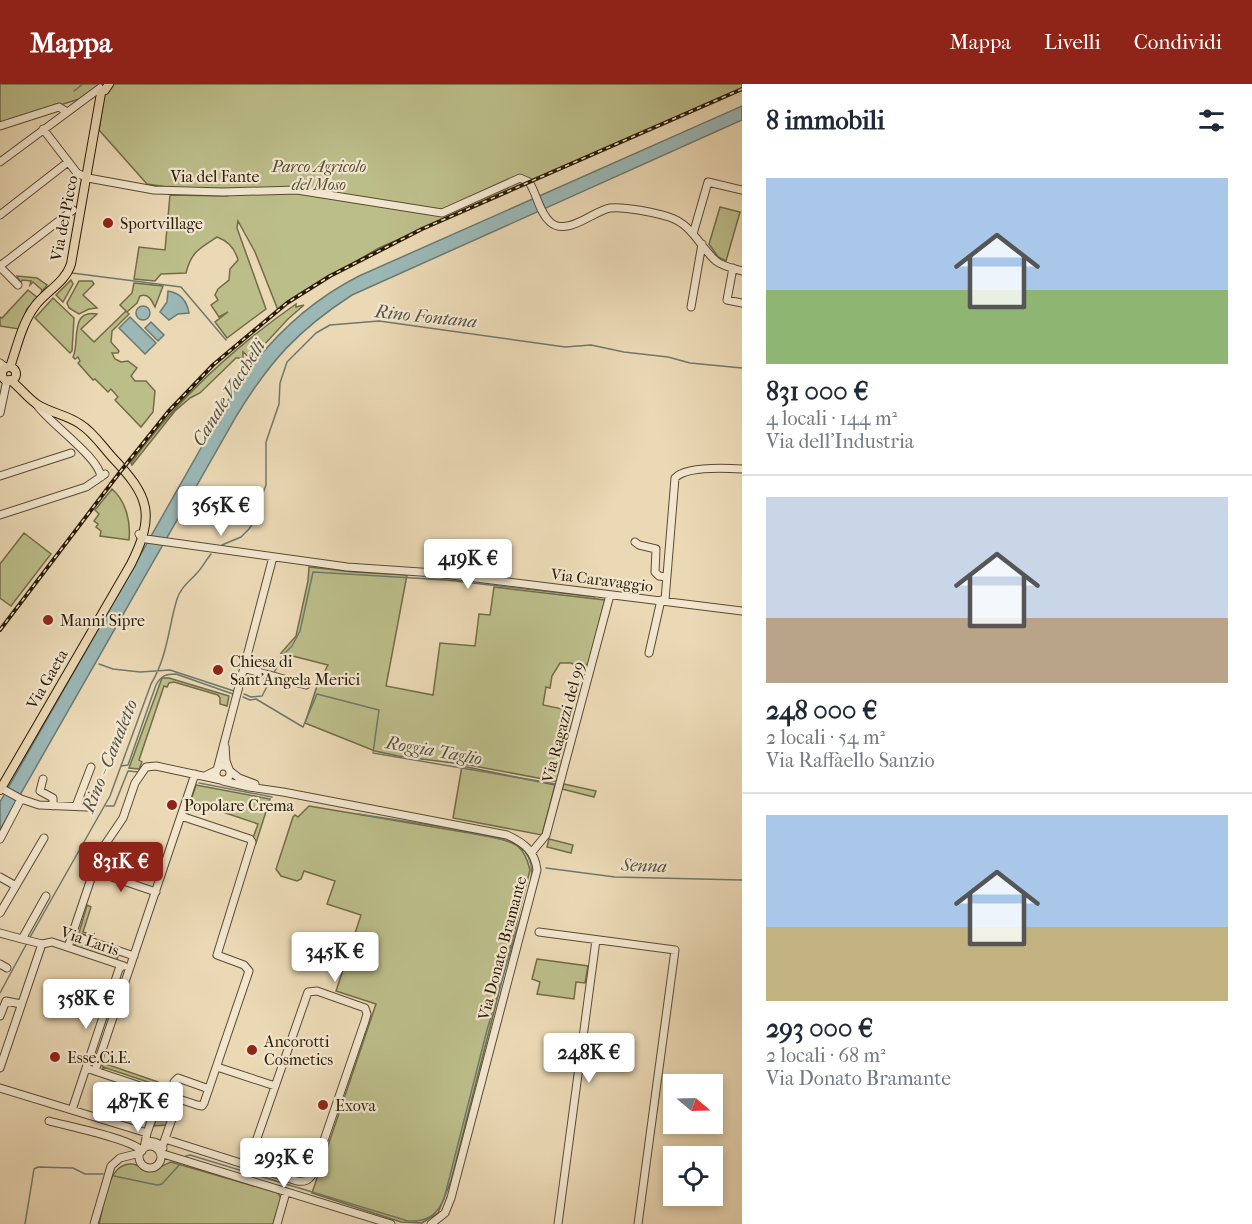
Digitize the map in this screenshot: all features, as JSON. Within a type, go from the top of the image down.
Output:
[{"type":"main road","name":"Via del Picco","points":[[6,372],[27,319],[38,302],[66,276],[71,264],[80,201],[85,191],[103,88]]},
{"type":"main road","points":[[6,372],[18,381],[38,405]]},
{"type":"main road","name":"Via Gaeta","points":[[3,789],[120,583],[142,537],[146,519],[143,498],[136,485],[91,433],[75,420],[38,405]]},
{"type":"street","points":[[0,162],[90,94],[103,88]]},
{"type":"street","points":[[0,126],[59,107],[67,112]]},
{"type":"street","points":[[43,129],[77,173],[86,178]]},
{"type":"street","points":[[0,215],[68,162]]},
{"type":"street","name":"Via del Fante","points":[[86,178],[154,190],[223,192],[297,190],[371,200],[433,213],[449,212],[520,178],[529,182],[543,213],[551,223],[558,226],[569,226],[609,208],[670,217],[680,222],[693,234],[715,260],[726,267],[742,271]]},
{"type":"street","points":[[693,234],[708,182],[742,190]]},
{"type":"street","points":[[18,285],[0,266],[73,210]]},
{"type":"street","points":[[691,307],[702,244]]},
{"type":"street","points":[[725,309],[733,268]]},
{"type":"street","points":[[727,300],[742,303]]},
{"type":"street","name":"Via del Picco","points":[[0,413],[6,372]]},
{"type":"street","points":[[0,515],[86,487],[103,475],[85,454],[44,415],[38,405]]},
{"type":"street","points":[[0,476],[71,453]]},
{"type":"street","points":[[663,600],[675,478],[693,471],[720,468],[742,469]]},
{"type":"street","name":"Via Caravaggio","points":[[142,537],[347,567],[435,573],[742,610]]},
{"type":"street","points":[[635,542],[656,549],[655,572],[659,576],[666,577]]},
{"type":"street","points":[[222,781],[216,775],[217,770],[273,557]]},
{"type":"street","name":"Via Ragazzi del 99","points":[[532,852],[546,835],[610,594]]},
{"type":"street","name":"Via Caravaggio","points":[[649,653],[663,600]]},
{"type":"street","points":[[243,668],[306,684]]},
{"type":"street","points":[[222,781],[229,778],[230,770],[226,760],[225,738]]},
{"type":"street","points":[[68,947],[100,852],[123,818],[135,783],[146,767],[156,766],[273,792],[283,792]]},
{"type":"street","points":[[206,776],[223,766],[250,783],[283,792],[507,835],[520,841],[532,852]]},
{"type":"street","points":[[76,806],[91,767]]},
{"type":"street","points":[[95,1071],[156,892],[184,818],[195,774]]},
{"type":"street","points":[[42,779],[40,791],[53,798],[53,806]]},
{"type":"street","points":[[3,789],[39,805],[87,807]]},
{"type":"street","points":[[0,839],[20,798]]},
{"type":"street","points":[[86,1068],[202,1106],[209,1089],[249,971],[244,965],[217,956],[252,842],[250,839],[184,818]]},
{"type":"street","points":[[0,913],[44,837]]},
{"type":"street","name":"Via Donato Bramante","points":[[431,1224],[445,1213],[451,1198],[537,870],[536,859],[532,852]]},
{"type":"street","points":[[94,871],[156,892]]},
{"type":"street","points":[[0,877],[16,886]]},
{"type":"street","points":[[22,939],[46,896]]},
{"type":"street","points":[[539,932],[675,950],[638,1224]]},
{"type":"street","name":"Via Laris","points":[[0,933],[42,944],[52,942],[130,968]]},
{"type":"street","name":"Via Laris","points":[[72,935],[134,956]]},
{"type":"street","points":[[558,1224],[596,940]]},
{"type":"street","points":[[0,1068],[42,944]]},
{"type":"street","points":[[72,1110],[119,969],[122,966]]},
{"type":"street","points":[[165,1138],[303,1182],[312,1176],[367,1014],[365,1008],[317,991],[310,990],[306,995],[248,1164]]},
{"type":"street","points":[[0,1016],[6,1001],[21,1004]]},
{"type":"street","points":[[217,1067],[275,1086]]},
{"type":"street","points":[[170,1096],[174,1082],[178,1078],[209,1089]]},
{"type":"street","points":[[0,1088],[147,1133]]},
{"type":"street","points":[[142,1165],[140,1159],[161,1093]]},
{"type":"street","points":[[157,1166],[179,1099]]},
{"type":"street","points":[[49,1121],[143,1149]]},
{"type":"street","points":[[94,1224],[108,1171],[114,1161],[153,1147],[185,1160],[391,1224]]},
{"type":"street","points":[[107,1178],[121,1162],[129,1160],[148,1168],[170,1160],[185,1160]]},
{"type":"street","points":[[277,1224],[286,1192]]},
{"type":"green space","points":[[0,84],[101,84],[79,99],[0,124]]},
{"type":"green space","name":"Parco Agricolo del Moso","points":[[106,84],[742,84],[742,88],[379,248],[306,290],[278,310],[255,252],[238,221],[237,228],[266,309],[227,338],[215,322],[228,312],[219,317],[211,305],[218,300],[215,295],[218,289],[229,280],[230,269],[238,260],[233,249],[224,241],[217,237],[201,248],[191,260],[186,273],[161,274],[155,281],[134,279],[139,247],[165,250],[170,195],[227,196],[224,191],[188,190],[147,184],[99,130]]},
{"type":"green space","points":[[720,207],[740,212],[726,261],[718,257],[709,244]]},
{"type":"green space","points":[[17,276],[37,278],[47,285],[41,293],[42,290],[33,282],[30,285],[31,281],[22,280],[21,283]]},
{"type":"green space","points":[[71,280],[73,284],[63,302],[56,295]]},
{"type":"green space","points":[[79,281],[92,281],[94,284],[83,295],[97,308],[79,314],[69,308],[67,303]]},
{"type":"green space","points":[[134,283],[163,286],[155,307],[148,297],[140,296],[137,303],[127,312],[129,314],[112,331],[111,342],[119,351],[112,353],[115,359],[121,362],[128,361],[137,368],[131,376],[135,381],[146,381],[155,391],[153,412],[141,427],[115,400],[118,397],[111,389],[108,392],[95,379],[93,380],[78,363],[80,361],[78,357],[75,359],[73,357],[77,328],[82,317],[97,314],[81,329],[94,342],[126,311],[120,305],[132,293]]},
{"type":"green space","points":[[28,290],[38,298],[27,309],[19,329],[0,326],[0,317],[2,318]]},
{"type":"green space","points":[[53,298],[74,318],[70,353],[35,318]]},
{"type":"green space","points":[[296,304],[296,307],[304,305],[251,359],[243,352],[243,358],[236,358],[200,393],[175,411],[132,465],[131,463],[148,440],[186,397],[228,357]]},
{"type":"green space","points":[[112,489],[127,512],[129,540],[100,536],[101,531],[96,527],[98,524],[94,521],[99,514],[95,510]]},
{"type":"green space","points":[[24,533],[51,554],[11,606],[0,598],[0,564]]},
{"type":"green space","points":[[309,567],[407,575],[386,686],[433,695],[440,643],[475,646],[479,614],[490,615],[494,587],[605,600],[589,665],[578,663],[577,666],[571,663],[560,663],[552,676],[550,688],[546,687],[543,705],[577,712],[559,782],[469,765],[375,751],[305,723],[317,686],[328,665],[281,653],[296,636]]},
{"type":"green space","points":[[162,678],[169,678],[229,696],[227,706],[220,704],[218,695],[174,682],[169,683],[167,687],[164,686],[139,760],[142,762],[139,769],[129,768]]},
{"type":"green space","points":[[462,766],[555,785],[542,835],[453,818]]},
{"type":"green space","points":[[564,784],[596,791],[594,797],[562,789]]},
{"type":"green space","points":[[196,785],[270,799],[256,843],[253,838],[258,824],[193,802],[187,816]]},
{"type":"green space","points":[[309,806],[501,839],[518,846],[528,862],[530,870],[451,1181],[438,1213],[422,1223],[401,1222],[312,1193],[376,1004],[336,991],[361,915],[327,904],[335,881],[304,871],[301,879],[297,881],[281,876],[276,869],[293,817],[295,815],[298,817]]},
{"type":"green space","points":[[549,839],[573,845],[571,853],[547,847]]},
{"type":"green space","points":[[87,905],[91,907],[83,932],[94,934],[93,938],[79,933]]},
{"type":"green space","points":[[77,942],[118,955],[117,960],[74,946]]},
{"type":"green space","points":[[537,959],[588,966],[585,983],[576,982],[574,999],[537,994],[540,982],[532,979]]},
{"type":"green space","points":[[103,1063],[158,1082],[157,1085],[103,1067],[102,1071]]},
{"type":"green space","points":[[163,1099],[173,1102],[166,1125],[154,1126]]},
{"type":"green space","points":[[171,1162],[278,1193],[281,1198],[273,1224],[99,1224],[108,1186],[117,1170],[124,1165],[132,1164],[152,1170]]},
{"type":"water","points":[[742,106],[742,120],[352,295],[301,334],[261,378],[237,415],[0,830],[0,802],[230,397],[256,360],[286,327],[320,299],[359,276]]},
{"type":"water","points":[[168,291],[182,298],[189,313],[178,314],[169,320],[160,312],[167,302]]},
{"type":"water","points":[[143,306],[148,308],[150,313],[148,318],[143,320],[138,318],[136,313],[138,308]]},
{"type":"water","points":[[130,317],[156,343],[145,354],[119,328]]},
{"type":"water","points":[[151,322],[164,335],[158,341],[145,328]]},
{"type":"waterway","points":[[74,91],[83,84]]},
{"type":"waterway","points":[[72,273],[181,287],[226,340]]},
{"type":"waterway","name":"Rino Fontana","points":[[222,545],[241,537],[257,517],[266,485],[266,442],[279,404],[280,383],[287,362],[316,333],[330,325],[379,321],[565,347],[591,345],[624,352],[668,357],[690,363],[742,368]]},
{"type":"waterway","name":"Rino - Canaletto","points":[[29,939],[110,796],[151,684],[161,663],[179,595],[211,554]]},
{"type":"waterway","points":[[273,675],[282,656],[292,646],[300,631],[313,572],[446,580],[595,597]]},
{"type":"waterway","name":"Roggia Taglio","points":[[99,664],[113,669],[140,672],[170,670],[234,691]]},
{"type":"waterway","name":"Roggia Taglio","points":[[121,766],[128,765],[156,685],[164,676],[176,674],[233,694]]},
{"type":"waterway","points":[[244,694],[251,697],[262,696],[271,679]]},
{"type":"waterway","name":"Roggia Taglio","points":[[243,697],[250,700],[256,699],[303,727],[317,694],[379,710],[373,753],[556,784]]},
{"type":"waterway","name":"Senna","points":[[106,806],[114,806],[128,771],[139,772]]},
{"type":"waterway","name":"Senna","points":[[199,783],[272,797]]},
{"type":"waterway","name":"Senna","points":[[358,814],[449,828],[513,842]]},
{"type":"waterway","name":"Senna","points":[[520,846],[530,861],[531,879]]},
{"type":"waterway","name":"Senna","points":[[546,868],[615,877],[742,880]]},
{"type":"waterway","points":[[186,1156],[190,1155],[408,1221],[426,1219],[434,1214],[444,1199],[487,1030],[528,892]]},
{"type":"waterway","name":"Rino - Canaletto","points":[[0,993],[27,943]]},
{"type":"waterway","points":[[114,1176],[157,1185],[162,1184],[181,1163]]},
{"type":"waterway","points":[[25,1224],[34,1169],[38,1167],[73,1168],[85,1174],[103,1174]]},
{"type":"railway","points":[[0,630],[168,412],[213,365],[287,303],[330,276],[422,229],[742,89]]},
{"type":"place","name":"Sportvillage","points":[[108,223]]},
{"type":"place","name":"Manni Sipre","points":[[48,620]]},
{"type":"place","name":"Chiesa di Sant'Angela Merici","points":[[218,670]]},
{"type":"place","name":"Popolare Crema","points":[[172,805]]},
{"type":"place","name":"Ancorotti Cosmetics","points":[[252,1050]]},
{"type":"place","name":"Esse.Ci.E.","points":[[55,1057]]},
{"type":"place","name":"Exova","points":[[323,1105]]},
{"type":"water label","name":"Canale Vacchelli","points":[[229,393]]}]
